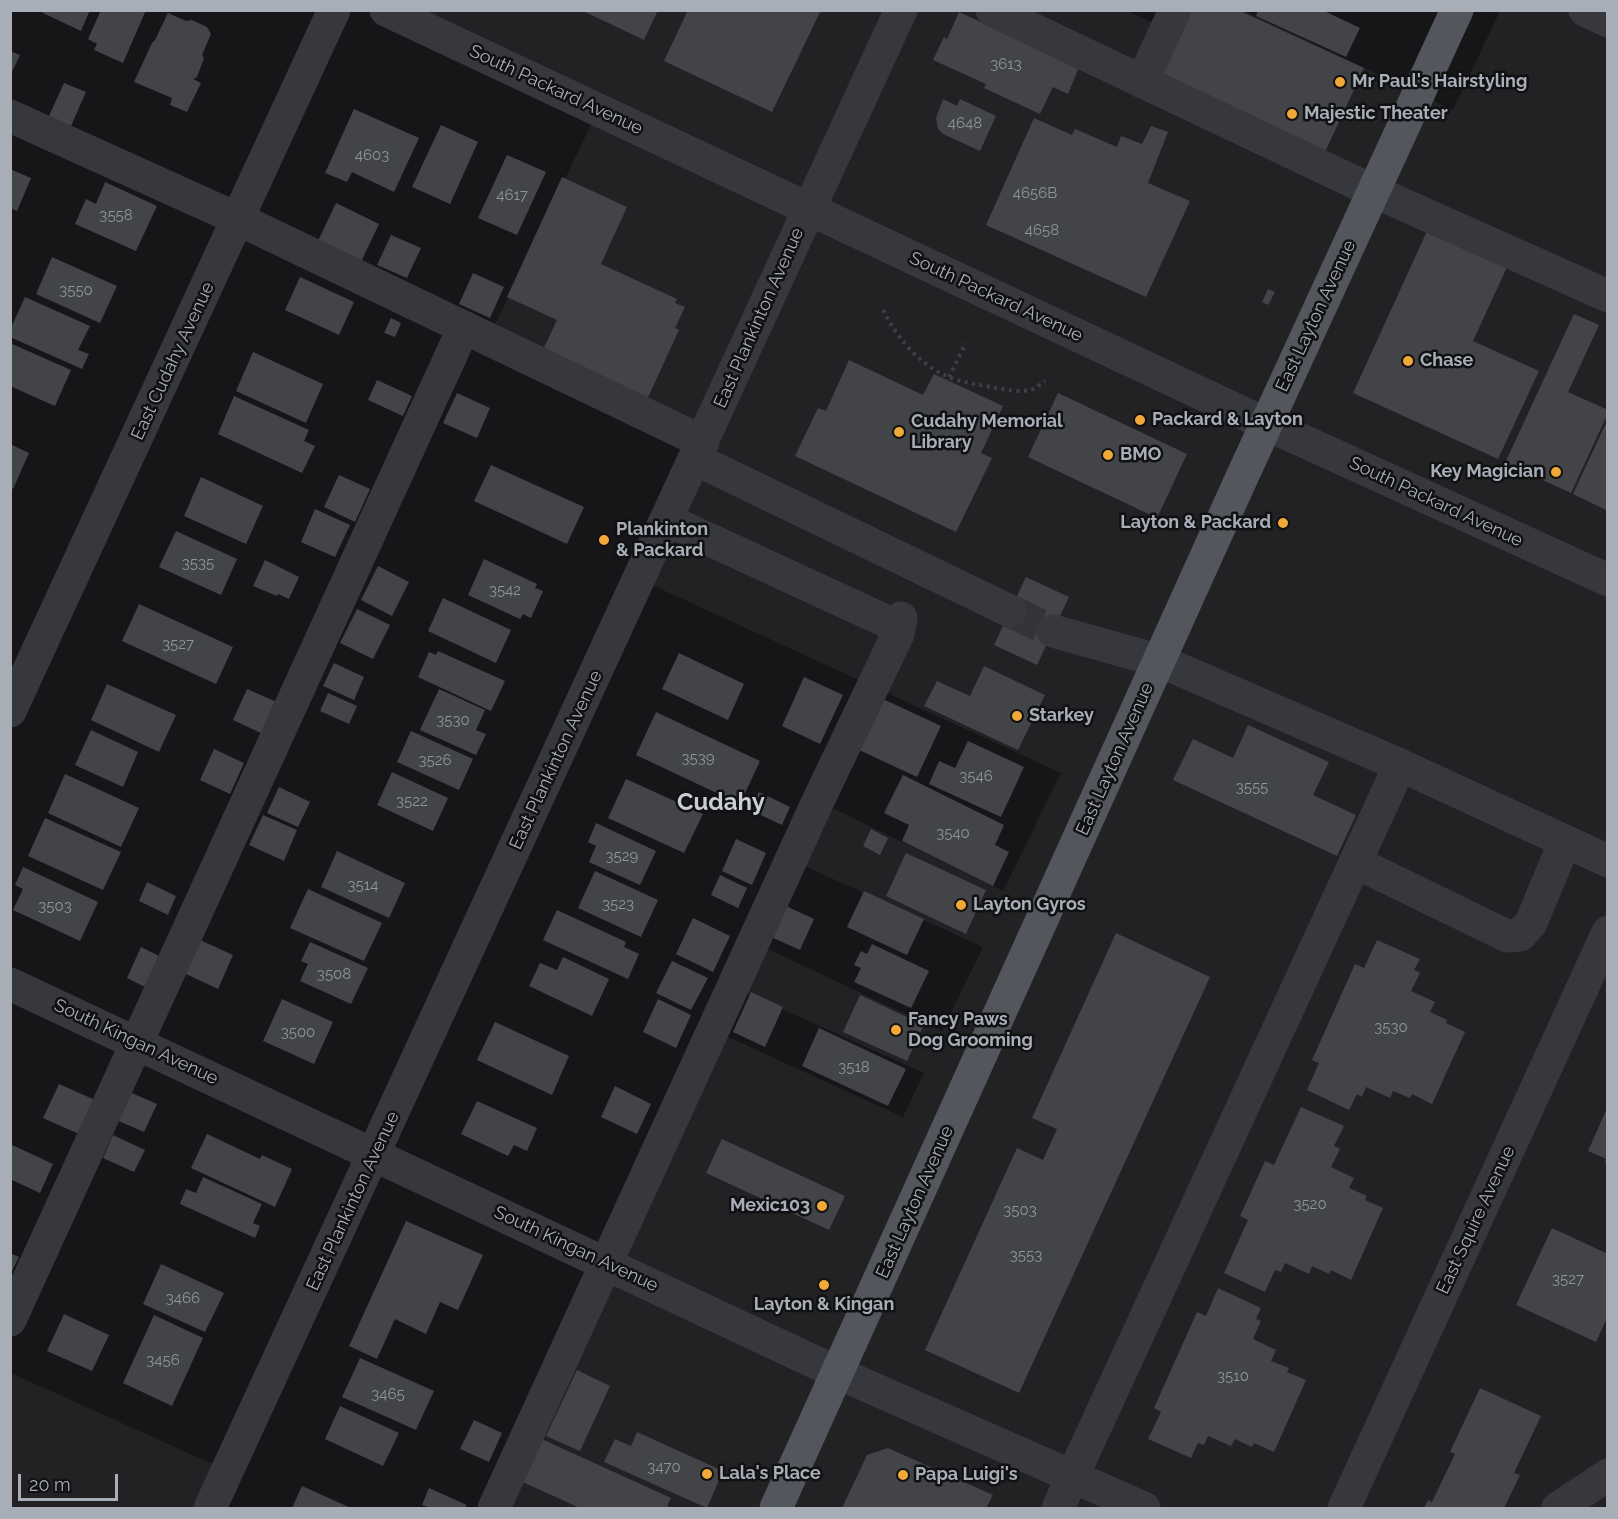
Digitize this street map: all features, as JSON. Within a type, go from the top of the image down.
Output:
[{"type":"main road","name":"East Layton Avenue","points":[[776,1509],[1266,424],[1457,10]]},
{"type":"street","name":"East Cudahy Avenue","points":[[10,711],[334,10]]},
{"type":"street","name":"South Packard Avenue","points":[[386,10],[1266,424],[1608,580]]},
{"type":"street","name":"East Plankinton Avenue","points":[[210,1509],[901,10]]},
{"type":"street","points":[[992,10],[1373,191],[1608,296]]},
{"type":"street","points":[[1142,82],[1175,10]]},
{"type":"street","points":[[1585,10],[1608,21]]},
{"type":"street","points":[[10,116],[238,219],[464,327],[1010,611]]},
{"type":"street","points":[[10,1320],[464,327]]},
{"type":"street","points":[[494,1509],[900,626],[667,520]]},
{"type":"street","points":[[1053,631],[1160,661],[1400,765],[1608,861]]},
{"type":"street","points":[[1058,1509],[1400,765]]},
{"type":"street","points":[[1355,862],[1507,936],[1520,935],[1531,923],[1565,841]]},
{"type":"street","name":"East Squire Avenue","points":[[1344,1509],[1608,932]]},
{"type":"street","name":"South Kingan Avenue","points":[[10,984],[838,1373],[1144,1509]]},
{"type":"street","points":[[1558,1509],[1608,1475]]},
{"type":"path","points":[[884,310],[893,329],[909,348],[925,363],[949,377],[978,385],[1022,390],[1034,389],[1045,381]]},
{"type":"path","points":[[949,377],[966,343]]},
{"type":"shaded area","points":[[1126,10],[1166,29],[1175,11],[1245,11],[1453,110],[1500,11],[1607,11],[1607,1508],[494,1508],[713,1030],[903,1117],[924,1073],[733,987],[753,942],[942,1031],[983,947],[791,860],[818,801],[1003,891],[1061,773],[639,579],[703,442],[488,339],[598,110],[386,11]]},
{"type":"shaded area","points":[[11,1373],[228,1471],[210,1508],[11,1508]]},
{"type":"building","points":[[44,10],[90,10],[81,31],[43,13]]},
{"type":"building","points":[[101,10],[146,10],[123,63],[94,50],[97,44],[88,39]]},
{"type":"building","points":[[581,10],[658,10],[644,40]]},
{"type":"building","points":[[688,10],[821,10],[772,112],[664,61]]},
{"type":"building","name":"Majestic Theater","points":[[1188,10],[1238,10],[1364,68],[1325,152],[1158,75]]},
{"type":"building","points":[[1258,10],[1322,10],[1360,28],[1346,57],[1256,16]]},
{"type":"building","points":[[959,12],[1079,67],[1068,94],[1053,87],[1040,114],[984,88],[986,84],[933,60],[944,37],[947,39]]},
{"type":"building","points":[[168,13],[207,27],[211,34],[202,55],[204,58],[197,77],[193,79],[201,83],[187,112],[170,105],[172,98],[134,82]]},
{"type":"building","points":[[10,51],[20,55],[10,76]]},
{"type":"building","points":[[64,83],[86,92],[71,126],[49,116]]},
{"type":"building","points":[[943,99],[957,106],[960,99],[996,116],[980,151],[943,134],[938,129],[936,118]]},
{"type":"building","points":[[354,109],[419,138],[394,192],[352,172],[347,182],[325,173]]},
{"type":"building","points":[[1034,118],[1072,135],[1075,129],[1117,147],[1121,136],[1142,144],[1151,126],[1168,132],[1148,183],[1190,201],[1146,297],[986,225]]},
{"type":"building","points":[[441,125],[478,142],[450,204],[412,187]]},
{"type":"building","points":[[507,155],[546,172],[517,235],[478,218]]},
{"type":"building","points":[[10,169],[31,178],[17,211],[10,208]]},
{"type":"building","points":[[562,177],[627,207],[601,264],[677,299],[675,303],[685,307],[675,328],[679,330],[645,404],[540,356],[557,320],[507,297]]},
{"type":"building","points":[[105,182],[157,206],[136,251],[75,224],[86,199],[96,204]]},
{"type":"building","points":[[336,203],[379,224],[360,264],[317,243]]},
{"type":"building","points":[[1428,229],[1508,265],[1473,341],[1539,371],[1498,459],[1353,393]]},
{"type":"building","points":[[391,235],[421,248],[407,278],[377,265]]},
{"type":"building","points":[[52,257],[117,286],[100,323],[36,294]]},
{"type":"building","points":[[473,273],[504,287],[490,318],[459,304]]},
{"type":"building","points":[[300,277],[354,302],[339,335],[285,310]]},
{"type":"building","points":[[1268,289],[1275,292],[1268,305],[1262,302]]},
{"type":"building","points":[[25,297],[90,326],[78,350],[89,354],[82,369],[10,337],[10,330]]},
{"type":"building","points":[[1574,314],[1599,325],[1568,392],[1608,410],[1608,413],[1571,493],[1505,463]]},
{"type":"building","points":[[391,318],[401,323],[395,337],[384,333]]},
{"type":"building","points":[[10,343],[71,370],[55,406],[10,386]]},
{"type":"building","points":[[253,352],[323,384],[306,423],[236,391]]},
{"type":"building","name":"Cudahy Memorial Library","points":[[849,360],[923,395],[934,374],[1003,406],[981,453],[992,458],[956,532],[795,456],[818,408],[826,411]]},
{"type":"building","points":[[377,380],[412,396],[403,416],[368,400]]},
{"type":"building","points":[[457,393],[490,408],[477,438],[443,423]]},
{"type":"building","name":"BMO","points":[[1058,393],[1187,454],[1157,518],[1028,457]]},
{"type":"building","points":[[234,396],[309,430],[304,441],[315,446],[302,473],[218,434]]},
{"type":"building","points":[[1605,425],[1608,426],[1608,506],[1606,510],[1573,494]]},
{"type":"building","points":[[10,444],[29,453],[13,489],[10,487]]},
{"type":"building","points":[[491,465],[584,507],[567,544],[474,501]]},
{"type":"building","points":[[339,475],[370,489],[355,522],[324,507]]},
{"type":"building","points":[[201,477],[263,506],[246,544],[184,516]]},
{"type":"building","points":[[315,509],[350,525],[335,557],[301,542]]},
{"type":"building","points":[[176,531],[237,559],[221,595],[159,567]]},
{"type":"building","points":[[484,559],[537,584],[535,588],[543,591],[531,618],[523,614],[520,619],[468,595]]},
{"type":"building","points":[[265,560],[299,577],[289,599],[253,586]]},
{"type":"building","points":[[378,566],[409,582],[392,616],[361,600]]},
{"type":"building","points":[[1026,577],[1069,597],[1037,665],[994,645]]},
{"type":"building","points":[[443,598],[511,630],[496,663],[428,631]]},
{"type":"building","points":[[139,604],[233,647],[216,684],[122,641]]},
{"type":"building","points":[[357,609],[390,625],[373,659],[340,643]]},
{"type":"building","points":[[438,651],[505,681],[491,711],[418,677],[429,652],[436,655]]},
{"type":"building","points":[[679,653],[744,684],[728,720],[662,689]]},
{"type":"building","points":[[334,663],[364,677],[354,700],[323,686]]},
{"type":"building","points":[[984,666],[1045,695],[1018,750],[924,706],[937,681],[970,696]]},
{"type":"building","points":[[804,677],[843,695],[820,744],[782,726]]},
{"type":"building","points":[[107,684],[176,715],[159,752],[91,720]]},
{"type":"building","points":[[247,689],[279,703],[265,735],[233,720]]},
{"type":"building","points":[[439,689],[485,710],[476,730],[486,734],[476,755],[420,730]]},
{"type":"building","points":[[328,693],[357,706],[349,724],[320,711]]},
{"type":"building","points":[[881,698],[941,726],[917,777],[857,749]]},
{"type":"building","points":[[656,712],[760,761],[740,804],[636,755]]},
{"type":"building","points":[[1248,725],[1329,762],[1313,795],[1356,815],[1337,856],[1173,780],[1193,739],[1233,758]]},
{"type":"building","points":[[91,730],[138,752],[123,787],[75,765]]},
{"type":"building","points":[[411,731],[473,759],[459,790],[397,762]]},
{"type":"building","points":[[968,741],[1024,767],[1001,817],[929,784],[939,761],[955,768]]},
{"type":"building","points":[[214,749],[244,763],[230,794],[200,780]]},
{"type":"building","points":[[392,772],[448,798],[433,831],[377,805]]},
{"type":"building","points":[[65,774],[139,808],[121,847],[48,813]]},
{"type":"building","points":[[903,775],[1004,825],[995,845],[1009,852],[993,886],[902,841],[909,825],[884,813]]},
{"type":"building","points":[[626,779],[703,814],[684,853],[608,818]]},
{"type":"building","points":[[279,787],[310,802],[298,827],[267,813]]},
{"type":"building","points":[[759,792],[790,807],[782,825],[750,810]]},
{"type":"building","points":[[263,815],[297,830],[284,861],[249,845]]},
{"type":"building","points":[[45,818],[121,852],[103,890],[28,856]]},
{"type":"building","points":[[596,823],[656,851],[640,885],[589,862],[596,846],[588,842]]},
{"type":"building","points":[[871,829],[888,838],[880,855],[863,846]]},
{"type":"building","points":[[736,839],[766,853],[752,885],[722,871]]},
{"type":"building","points":[[337,851],[405,883],[389,918],[321,887]]},
{"type":"building","points":[[906,853],[986,890],[966,934],[886,896]]},
{"type":"building","points":[[23,867],[98,902],[80,941],[13,910],[23,889],[15,885]]},
{"type":"building","points":[[595,871],[658,900],[641,937],[578,908]]},
{"type":"building","points":[[720,875],[747,888],[738,908],[711,895]]},
{"type":"building","points":[[147,882],[176,896],[168,915],[139,901]]},
{"type":"building","points":[[308,889],[382,923],[364,961],[290,928]]},
{"type":"building","points":[[864,891],[924,919],[907,955],[847,927]]},
{"type":"building","points":[[786,906],[814,919],[800,950],[771,937]]},
{"type":"building","points":[[557,910],[626,942],[624,947],[639,954],[628,979],[543,940]]},
{"type":"building","points":[[693,918],[730,936],[713,972],[676,954]]},
{"type":"building","points":[[1116,933],[1210,977],[1019,1393],[925,1350],[1017,1148],[1043,1160],[1057,1129],[1032,1118]]},
{"type":"building","points":[[200,940],[233,955],[218,989],[184,973]]},
{"type":"building","points":[[1377,940],[1420,959],[1414,970],[1420,973],[1411,991],[1435,1002],[1430,1012],[1465,1032],[1432,1104],[1412,1094],[1410,1098],[1393,1091],[1390,1098],[1366,1087],[1362,1097],[1357,1094],[1349,1110],[1307,1090],[1319,1063],[1312,1060],[1355,964],[1364,968]]},
{"type":"building","points":[[310,942],[368,968],[351,1004],[300,981],[308,964],[301,961]]},
{"type":"building","points":[[872,944],[929,971],[911,1008],[854,982],[861,968],[854,965],[861,951],[867,954]]},
{"type":"building","points":[[141,947],[161,957],[147,988],[127,978]]},
{"type":"building","points":[[563,957],[609,979],[592,1016],[529,986],[540,963],[557,970]]},
{"type":"building","points":[[672,961],[708,978],[691,1010],[656,993]]},
{"type":"building","points":[[751,992],[783,1007],[765,1047],[733,1032]]},
{"type":"building","points":[[860,995],[924,1025],[907,1061],[843,1032]]},
{"type":"building","points":[[282,999],[333,1022],[314,1064],[263,1041]]},
{"type":"building","points":[[658,999],[691,1015],[676,1048],[643,1032]]},
{"type":"building","points":[[495,1022],[569,1056],[552,1095],[477,1060]]},
{"type":"building","points":[[819,1028],[906,1069],[888,1106],[802,1066]]},
{"type":"building","points":[[59,1084],[95,1100],[79,1134],[43,1118]]},
{"type":"building","points":[[615,1086],[651,1104],[637,1134],[601,1117]]},
{"type":"building","points":[[127,1091],[157,1104],[144,1132],[114,1119]]},
{"type":"building","points":[[477,1101],[537,1128],[527,1151],[514,1145],[508,1156],[461,1134]]},
{"type":"building","points":[[1608,1106],[1608,1164],[1605,1162],[1606,1159],[1588,1151]]},
{"type":"building","points":[[1301,1107],[1344,1126],[1334,1146],[1340,1149],[1331,1167],[1354,1178],[1349,1188],[1367,1196],[1365,1200],[1383,1208],[1351,1280],[1331,1270],[1329,1274],[1312,1266],[1309,1274],[1285,1263],[1281,1272],[1275,1270],[1265,1292],[1224,1273],[1248,1220],[1240,1216],[1265,1161],[1274,1165]]},
{"type":"building","points":[[207,1134],[260,1159],[262,1155],[292,1169],[275,1207],[191,1168]]},
{"type":"building","points":[[113,1135],[145,1150],[134,1172],[103,1158]]},
{"type":"building","points":[[722,1139],[845,1196],[829,1230],[706,1173]]},
{"type":"building","points":[[10,1144],[53,1164],[40,1193],[10,1179]]},
{"type":"building","points":[[203,1177],[262,1204],[253,1223],[260,1226],[255,1238],[180,1204],[186,1189],[196,1193]]},
{"type":"building","points":[[406,1221],[483,1255],[458,1310],[440,1302],[426,1334],[395,1319],[377,1359],[349,1346]]},
{"type":"building","points":[[1552,1228],[1608,1254],[1608,1316],[1596,1342],[1516,1305]]},
{"type":"building","points":[[10,1253],[19,1257],[10,1275]]},
{"type":"building","points":[[161,1264],[224,1293],[205,1332],[143,1304]]},
{"type":"building","points":[[1218,1288],[1261,1308],[1256,1319],[1261,1321],[1253,1339],[1276,1350],[1271,1361],[1289,1368],[1287,1372],[1306,1380],[1274,1452],[1254,1443],[1252,1447],[1235,1439],[1231,1446],[1208,1436],[1204,1445],[1198,1443],[1191,1458],[1148,1439],[1161,1412],[1154,1408],[1197,1312],[1206,1316]]},
{"type":"building","points":[[64,1314],[109,1335],[92,1371],[47,1351]]},
{"type":"building","points":[[154,1315],[203,1338],[172,1406],[123,1383]]},
{"type":"building","points":[[360,1358],[434,1391],[416,1430],[342,1397]]},
{"type":"building","points":[[577,1370],[610,1386],[580,1451],[546,1436]]},
{"type":"building","points":[[1480,1388],[1541,1416],[1514,1473],[1520,1475],[1504,1508],[1424,1508],[1428,1500],[1432,1502],[1455,1454],[1450,1452]]},
{"type":"building","points":[[340,1406],[399,1433],[383,1466],[325,1439]]},
{"type":"building","points":[[474,1420],[502,1433],[489,1462],[460,1449]]},
{"type":"building","points":[[637,1432],[723,1471],[707,1508],[604,1462],[615,1439],[631,1446]]},
{"type":"building","points":[[535,1436],[671,1498],[667,1506],[672,1508],[580,1508],[516,1479]]},
{"type":"building","name":"Papa Luigi's","points":[[888,1448],[993,1495],[986,1508],[842,1508],[867,1455]]},
{"type":"building","points":[[302,1486],[351,1508],[292,1508]]},
{"type":"building","points":[[429,1488],[467,1505],[465,1508],[431,1508],[422,1505]]},
{"type":"tunnel","points":[[1010,611],[1053,631]]},
{"type":"place","name":"Mr Paul's Hairstyling","points":[[1340,82]]},
{"type":"place","name":"Majestic Theater","points":[[1292,114]]},
{"type":"place","name":"Chase","points":[[1408,361]]},
{"type":"place","name":"Packard & Layton","points":[[1140,420]]},
{"type":"place","name":"Cudahy Memorial Library","points":[[899,432]]},
{"type":"place","name":"BMO","points":[[1108,455]]},
{"type":"place","name":"Key Magician","points":[[1556,472]]},
{"type":"place","name":"Layton & Packard","points":[[1283,523]]},
{"type":"place","name":"Plankinton & Packard","points":[[604,540]]},
{"type":"place","name":"Starkey","points":[[1017,716]]},
{"type":"place","name":"Layton Gyros","points":[[961,905]]},
{"type":"place","name":"Fancy Paws Dog Grooming","points":[[896,1030]]},
{"type":"place","name":"Mexic103","points":[[822,1206]]},
{"type":"place","name":"Layton & Kingan","points":[[824,1285]]},
{"type":"place","name":"Lala's Place","points":[[707,1474]]},
{"type":"place","name":"Papa Luigi's","points":[[903,1475]]},
{"type":"district","name":"Cudahy","points":[[721,803]]}]
